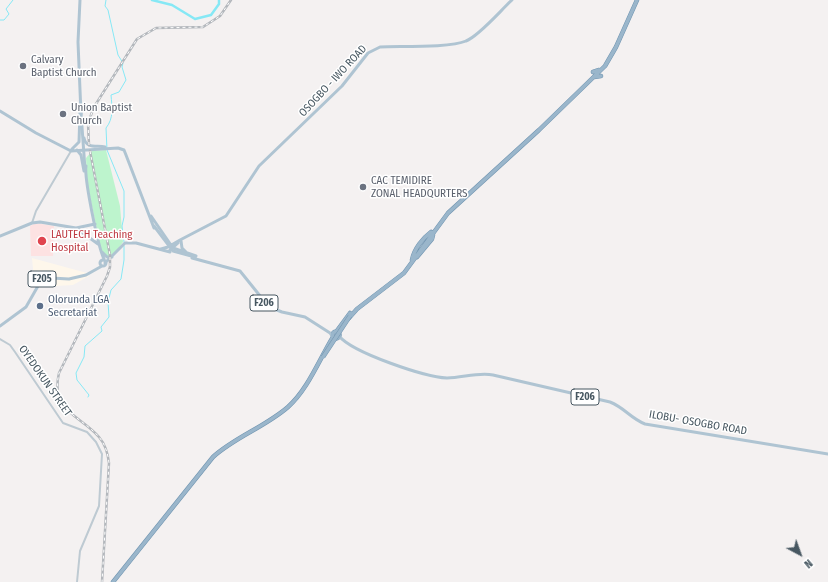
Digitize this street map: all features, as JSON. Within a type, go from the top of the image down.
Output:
[{"type":"highway","points":[[114,582],[209,462],[222,449],[287,407],[298,395],[349,315],[397,277],[414,259],[447,211],[546,121],[593,74],[600,73],[615,46],[636,0]]},
{"type":"highway","points":[[323,357],[349,315]]},
{"type":"highway","points":[[114,582],[210,463],[229,446],[288,408],[300,396],[310,377]]},
{"type":"highway","points":[[186,483],[188,488]]},
{"type":"main road","points":[[79,0],[77,39],[84,169]]},
{"type":"main road","name":"OSOGBO - IWO ROAD","points":[[171,245],[226,216],[256,170],[317,112],[349,79],[368,53],[374,49],[465,42],[476,34],[512,1]]},
{"type":"main road","points":[[72,150],[79,142],[80,114],[77,39]]},
{"type":"main road","points":[[0,110],[37,132],[72,150],[92,150],[106,147]]},
{"type":"main road","points":[[80,114],[85,142],[89,145],[106,147]]},
{"type":"main road","points":[[72,150],[118,146],[125,149],[144,202],[155,226],[171,245],[175,253],[195,257]]},
{"type":"main road","points":[[77,150],[81,155],[103,262]]},
{"type":"main road","points":[[84,169],[86,155],[92,150]]},
{"type":"main road","name":"OSOGBO - IWO ROAD","points":[[171,245],[228,216],[258,170],[270,156]]},
{"type":"main road","points":[[0,236],[32,223],[40,222],[76,228],[95,224]]},
{"type":"main road","points":[[95,224],[103,262]]},
{"type":"main road","name":"F206","points":[[155,226],[173,251],[240,271],[269,307],[282,312],[305,317],[336,336]]},
{"type":"main road","points":[[76,228],[98,244]]},
{"type":"main road","points":[[181,241],[182,248],[187,253]]},
{"type":"main road","points":[[103,262],[114,256],[124,244],[136,243],[162,249],[171,245]]},
{"type":"main road","points":[[162,249],[171,245]]},
{"type":"main road","points":[[171,245],[195,257]]},
{"type":"main road","points":[[101,250],[107,257],[114,256]]},
{"type":"main road","name":"F205","points":[[0,325],[25,308],[42,281],[51,278],[69,279],[86,275],[103,262]]},
{"type":"main road","name":"F205","points":[[0,325],[23,308],[42,280],[52,277],[68,278],[86,274],[103,262]]},
{"type":"main road","name":"ILOBU- OSOGBO ROAD","points":[[336,336],[367,354],[428,375],[447,378],[488,374],[610,402],[620,407],[635,420],[645,424],[828,454]]},
{"type":"street","points":[[32,223],[36,211],[72,150]]},
{"type":"street","name":"OYEDOKUN STREET","points":[[0,339],[10,345],[63,423],[87,432],[96,442],[101,452],[100,506],[80,551],[77,582]]},
{"type":"shaded area","name":"LAUTECH Teaching Hospital","points":[[36,223],[54,226],[53,256],[31,256],[30,226]]},
{"type":"shaded area","points":[[32,258],[87,273],[89,276],[73,285],[56,286],[34,280]]},
{"type":"green space","points":[[106,150],[120,206],[123,242],[112,258],[109,258],[101,250],[87,182],[86,158],[92,151]]},
{"type":"waterway","points":[[0,20],[4,20],[9,14],[6,9],[13,0]]},
{"type":"waterway","points":[[106,0],[105,6],[108,10],[118,55],[123,63],[122,67],[126,80],[119,92],[111,95],[111,116],[109,124],[106,128],[107,150],[124,191],[124,217],[122,226],[124,242]]},
{"type":"waterway","points":[[152,0],[172,5],[195,19],[211,15],[219,4],[219,0]]},
{"type":"waterway","points":[[88,397],[89,395],[77,380],[76,373],[84,357],[85,346],[102,331],[101,327],[109,317],[108,302],[111,290],[121,279],[124,260],[124,246]]},
{"type":"railway","points":[[89,145],[88,123],[94,107],[137,39],[156,28],[203,27],[220,16],[231,0]]},
{"type":"railway","points":[[90,151],[110,255],[110,267],[59,373],[57,386],[59,396],[68,411],[99,437],[105,446],[108,456],[109,463],[102,582]]},
{"type":"place","name":"Calvary Baptist Church","points":[[23,66]]},
{"type":"place","name":"Union Baptist Church","points":[[63,114]]},
{"type":"place","name":"CAC TEMIDIRE ZONAL HEADQURTERS","points":[[363,187]]},
{"type":"place","name":"LAUTECH Teaching Hospital","points":[[42,241]]},
{"type":"place","name":"Olorunda LGA Secretariat","points":[[40,306]]}]
